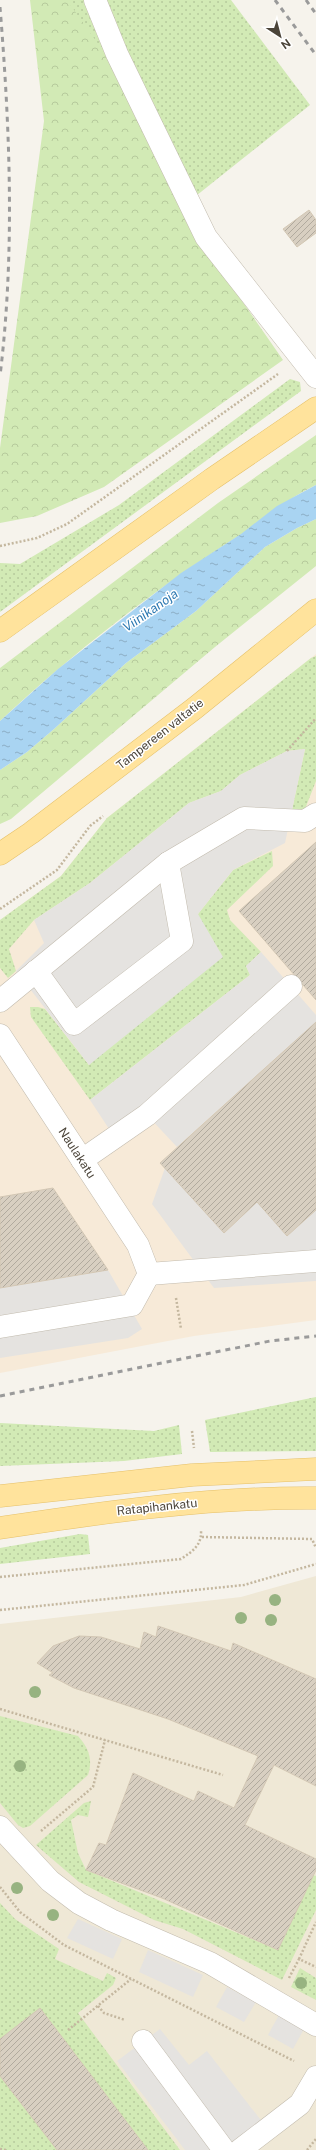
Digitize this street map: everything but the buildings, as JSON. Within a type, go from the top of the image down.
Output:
[{"type":"main road","points":[[0,631],[212,479],[316,408]]},
{"type":"main road","name":"Tampereen valtatie","points":[[0,854],[31,833],[182,718],[316,610]]},
{"type":"main road","points":[[0,1496],[192,1475],[316,1469]]},
{"type":"main road","name":"Ratapihankatu","points":[[0,1528],[123,1510],[193,1503],[248,1499],[316,1498]]},
{"type":"street","points":[[95,0],[117,54],[206,237],[302,357],[316,377]]},
{"type":"street","points":[[0,1001],[168,863],[244,818],[305,821],[316,814]]},
{"type":"street","points":[[36,971],[74,1024],[182,941],[168,863]]},
{"type":"street","points":[[82,1160],[147,1115],[291,986]]},
{"type":"street","name":"Naulakatu","points":[[0,1035],[138,1245],[149,1274]]},
{"type":"street","points":[[0,1327],[132,1305],[149,1274],[316,1261]]},
{"type":"street","points":[[7,1840],[50,1881],[79,1903],[111,1920],[210,1963],[316,2025]]},
{"type":"street","points":[[143,2041],[224,2150]]},
{"type":"street","points":[[240,2150],[300,2104],[316,2077]]},
{"type":"path","points":[[0,546],[38,538],[67,524],[302,357]]},
{"type":"path","points":[[287,751],[316,718]]},
{"type":"path","points":[[0,909],[57,870]]},
{"type":"path","points":[[192,1431],[195,1455]]},
{"type":"path","points":[[0,1577],[181,1559],[196,1549],[202,1537],[201,1525]]},
{"type":"path","points":[[202,1537],[312,1539],[316,1548]]},
{"type":"path","points":[[0,1610],[244,1585],[316,1564]]},
{"type":"path","points":[[0,1709],[223,1774]]},
{"type":"path","points":[[7,1840],[93,1787],[105,1740]]},
{"type":"path","points":[[0,1888],[20,1912],[64,1945],[296,2062]]},
{"type":"path","points":[[276,2001],[299,1959],[316,1922]]},
{"type":"path","points":[[299,1959],[316,1967]]},
{"type":"path","points":[[68,2030],[130,1979]]},
{"type":"path","points":[[307,2150],[316,2139]]},
{"type":"path","points":[[0,2149],[6,2150]]},
{"type":"shaded area","points":[[316,654],[316,1320],[194,1336],[0,1373],[0,920],[61,876],[107,818]]},
{"type":"shaded area","points":[[305,749],[285,843],[233,870],[198,914],[223,957],[89,1065],[16,971],[44,943],[34,920],[90,883],[189,803],[221,791],[240,775],[287,751]]},
{"type":"shaded area","points":[[261,952],[316,1015],[316,1022],[177,1147],[147,1115],[115,1138],[90,1100],[250,975],[246,966]]},
{"type":"shaded area","points":[[165,1168],[224,1233],[257,1202],[287,1236],[316,1210],[316,1281],[214,1288],[152,1204]]},
{"type":"shaded area","points":[[108,1270],[142,1329],[128,1338],[0,1358],[0,1288]]},
{"type":"shaded area","points":[[316,1576],[316,2150],[0,2150],[0,1624],[241,1597]]},
{"type":"shaded area","points":[[78,1919],[122,1939],[113,1959],[67,1938]]},
{"type":"shaded area","points":[[148,1950],[203,1975],[193,1997],[139,1972]]},
{"type":"shaded area","points":[[227,1987],[256,2002],[244,2022],[216,2007]]},
{"type":"shaded area","points":[[279,2015],[304,2029],[293,2049],[268,2035]]},
{"type":"shaded area","points":[[160,2029],[189,2065],[207,2051],[274,2137],[257,2150],[185,2150],[117,2061]]},
{"type":"green space","points":[[30,0],[67,0],[118,72],[206,249],[283,360],[104,487],[37,516],[0,523],[0,448],[44,121]]},
{"type":"green space","points":[[39,0],[231,0],[310,105],[167,219],[45,113]]},
{"type":"green space","points":[[290,379],[300,382],[301,391],[0,612],[0,563],[20,564],[119,505]]},
{"type":"green space","points":[[316,435],[316,485],[287,502],[250,529],[146,599],[57,670],[0,721],[0,668],[218,503]]},
{"type":"green space","points":[[316,519],[316,566],[215,647],[11,819],[0,824],[0,770],[27,752],[126,663],[196,611],[265,547],[297,528]]},
{"type":"green space","points":[[316,656],[316,781],[305,809],[296,813],[292,810],[305,749],[287,751],[240,775],[221,791],[189,803],[90,883],[34,920],[9,949],[16,971],[8,978],[0,968],[0,920],[61,876],[107,818],[311,658]]},
{"type":"green space","points":[[272,851],[273,866],[227,910],[230,920],[261,952],[246,966],[250,975],[90,1100],[31,1017],[30,1007],[45,1009],[89,1065],[198,914],[233,870]]},
{"type":"green space","points":[[316,1397],[316,1451],[210,1452],[205,1420]]},
{"type":"green space","points":[[0,1423],[154,1431],[179,1425],[182,1454],[124,1461],[0,1466]]},
{"type":"green space","points":[[80,1534],[88,1535],[90,1554],[0,1564],[0,1548]]},
{"type":"green space","points":[[0,1716],[78,1736],[85,1745],[89,1754],[90,1764],[88,1775],[30,1826],[23,1828],[18,1825],[0,1803]]},
{"type":"green space","points":[[91,1801],[88,1817],[78,1815],[71,1820],[78,1853],[86,1870],[278,1950],[313,1875],[316,1876],[316,1910],[282,1980],[183,1929],[154,1920],[79,1882],[36,1845],[84,1803]]},
{"type":"green space","points":[[0,1903],[15,1919],[59,1949],[55,1959],[103,1981],[107,1973],[116,1978],[113,1985],[78,2013],[180,2150],[148,2150],[40,2009],[0,2039]]},
{"type":"green space","points":[[300,1968],[316,1978],[316,2000],[291,1987]]},
{"type":"green space","points":[[0,2076],[57,2150],[0,2150]]},
{"type":"water","name":"Viinikanoja","points":[[316,485],[316,519],[297,528],[265,547],[196,611],[126,663],[27,752],[0,770],[0,721],[58,669],[181,573],[241,534],[277,506]]},
{"type":"railway","points":[[275,0],[316,55]]},
{"type":"railway","points":[[306,0],[316,14]]},
{"type":"railway","points":[[0,7],[6,99],[9,192],[8,284],[0,376]]},
{"type":"railway","points":[[0,1396],[270,1341],[316,1336]]}]
